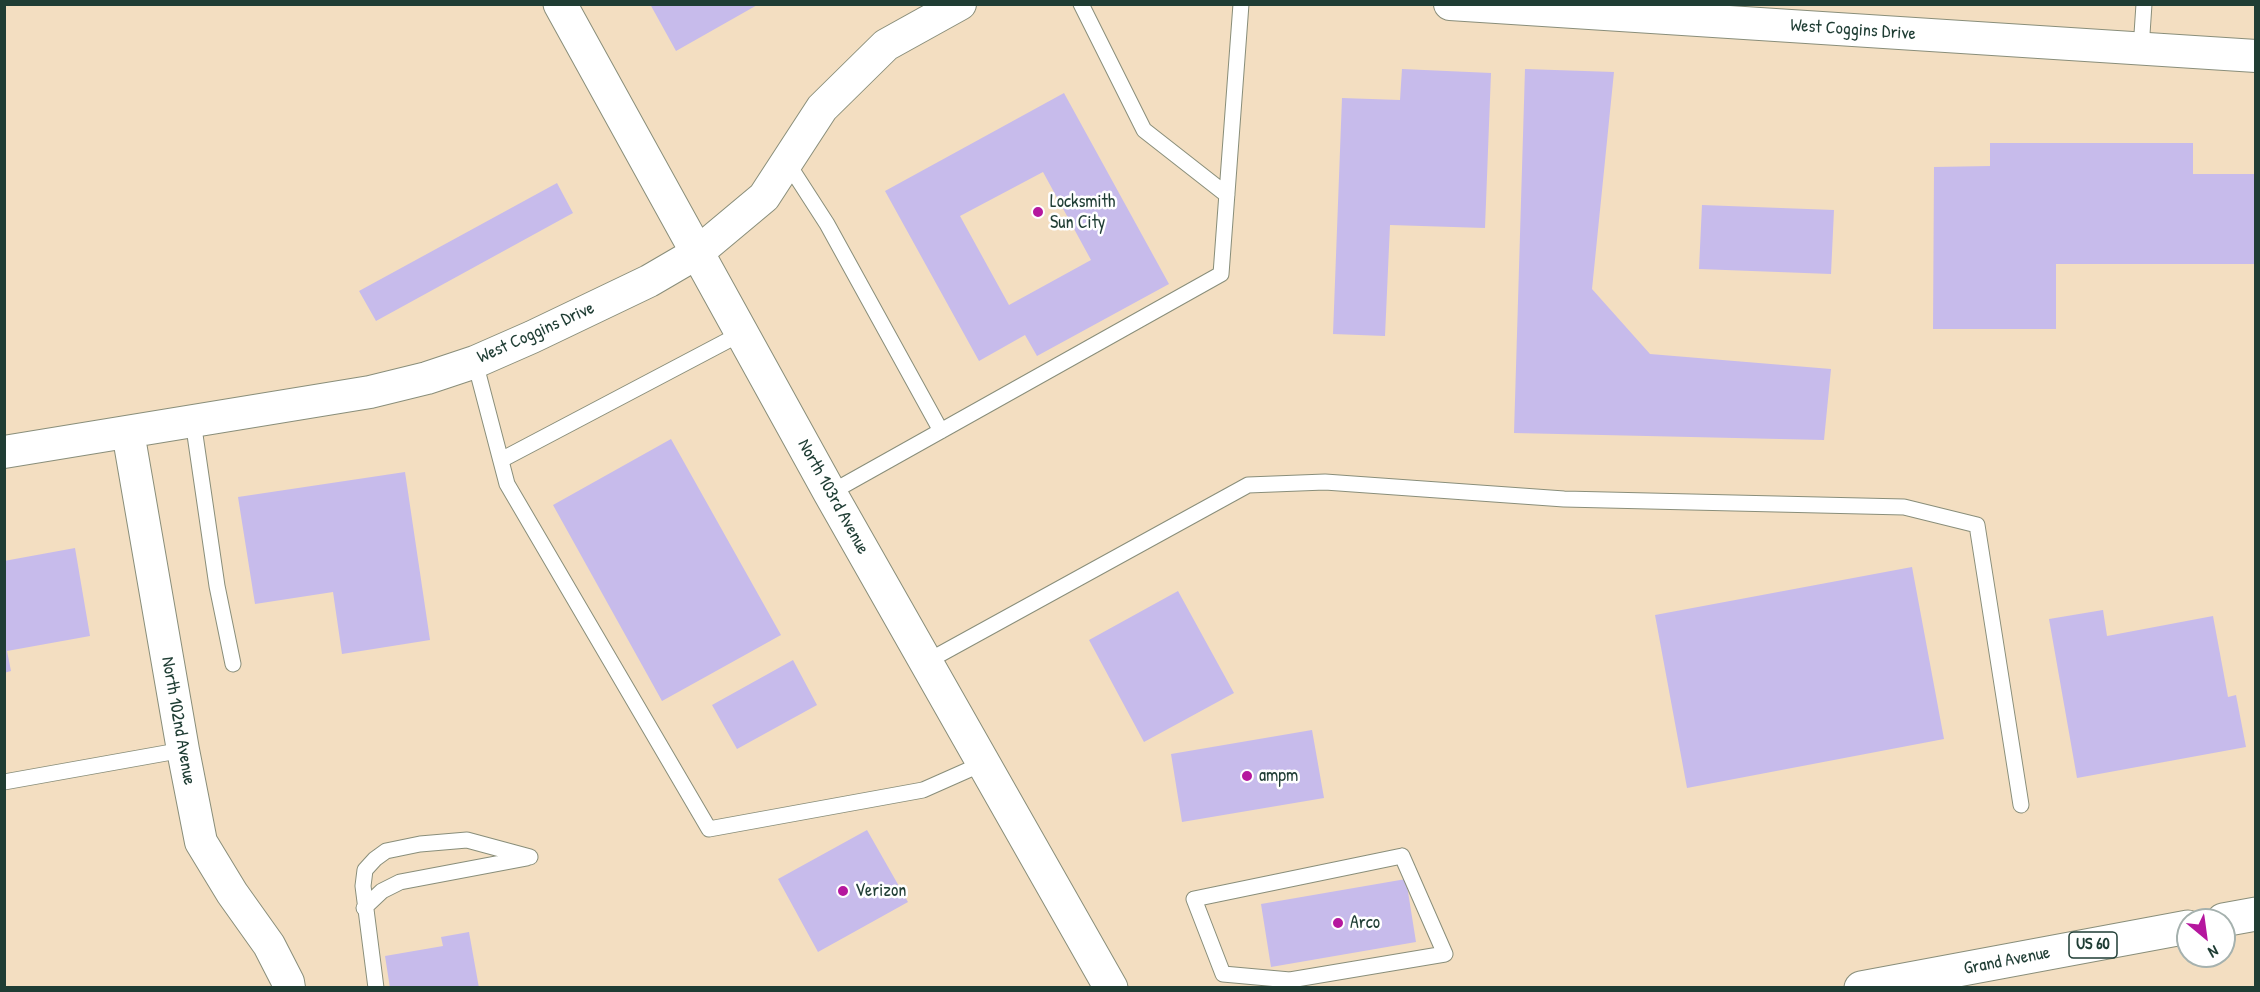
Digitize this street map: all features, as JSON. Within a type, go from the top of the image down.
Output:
[{"type":"main road","name":"North 103rd Avenue","points":[[560,4],[830,493],[1111,987]]},
{"type":"main road","points":[[2236,918],[2256,914]]},
{"type":"main road","name":"Grand Avenue","points":[[1861,987],[2176,929]]},
{"type":"street","name":"West Coggins Drive","points":[[4,452],[370,392],[427,378],[475,362],[649,282],[697,253],[764,196],[822,108],[886,45],[960,4]]},
{"type":"street","name":"West Coggins Drive","points":[[1450,4],[2256,56]]},
{"type":"street","name":"North 102nd Avenue","points":[[128,432],[201,842],[232,893],[269,945],[289,987]]},
{"type":"lane","points":[[1081,4],[1144,130],[1227,195]]},
{"type":"lane","points":[[830,493],[1221,274],[1240,4]]},
{"type":"lane","points":[[2140,49],[2144,4]]},
{"type":"lane","points":[[787,162],[826,224],[940,431]]},
{"type":"lane","points":[[501,460],[742,333]]},
{"type":"lane","points":[[475,362],[507,484],[709,829],[923,790],[984,763]]},
{"type":"lane","points":[[193,421],[217,586],[233,664]]},
{"type":"lane","points":[[926,662],[1248,485],[1325,482],[1564,499],[1904,507],[1977,525],[2021,806]]},
{"type":"lane","points":[[4,782],[183,750]]},
{"type":"lane","points":[[364,908],[382,891],[400,882],[530,857],[467,840],[420,844],[386,851],[375,859],[365,870],[363,886],[364,908],[376,987]]},
{"type":"lane","points":[[1402,856],[1445,954],[1290,980],[1223,974],[1194,899],[1402,856]]},
{"type":"building","points":[[650,4],[759,4],[676,51]]},
{"type":"building","points":[[1402,69],[1491,73],[1485,228],[1390,225],[1385,336],[1333,334],[1342,98],[1400,100]]},
{"type":"building","points":[[1525,69],[1614,72],[1592,289],[1650,354],[1831,369],[1824,440],[1514,433]]},
{"type":"building","points":[[1064,93],[1169,284],[1037,356],[1025,335],[979,361],[885,191]],"holes":[[[1043,172],[1091,260],[1009,305],[960,216]]]},
{"type":"building","points":[[1990,143],[2193,143],[2193,174],[2256,174],[2256,264],[2056,264],[2056,329],[1933,329],[1934,167],[1990,166]]},
{"type":"building","points":[[557,183],[573,213],[376,321],[359,291]]},
{"type":"building","points":[[1702,205],[1834,210],[1831,274],[1699,269]]},
{"type":"building","points":[[671,439],[781,635],[662,701],[553,505]]},
{"type":"building","points":[[405,472],[430,640],[342,654],[333,592],[255,604],[238,497]]},
{"type":"building","points":[[75,548],[90,636],[7,651],[11,671],[4,673],[4,561]]},
{"type":"building","points":[[1912,567],[1944,739],[1687,788],[1655,615]]},
{"type":"building","points":[[1178,591],[1234,693],[1144,742],[1089,640]]},
{"type":"building","points":[[2103,610],[2107,636],[2213,616],[2228,697],[2236,695],[2246,747],[2077,778],[2049,619]]},
{"type":"building","points":[[793,660],[817,705],[737,749],[712,705]]},
{"type":"building","name":"ampm","points":[[1312,730],[1324,798],[1182,822],[1171,754]]},
{"type":"building","name":"Verizon","points":[[867,830],[908,902],[818,952],[778,879]]},
{"type":"building","name":"Arco","points":[[1406,879],[1416,942],[1271,967],[1261,904]]},
{"type":"building","points":[[469,932],[479,988],[390,988],[385,956],[443,946],[441,937]]},
{"type":"place","name":"Locksmith Sun City","points":[[1038,212]]},
{"type":"place","name":"ampm","points":[[1247,776]]},
{"type":"place","name":"Verizon","points":[[843,891]]},
{"type":"place","name":"Arco","points":[[1338,923]]}]
